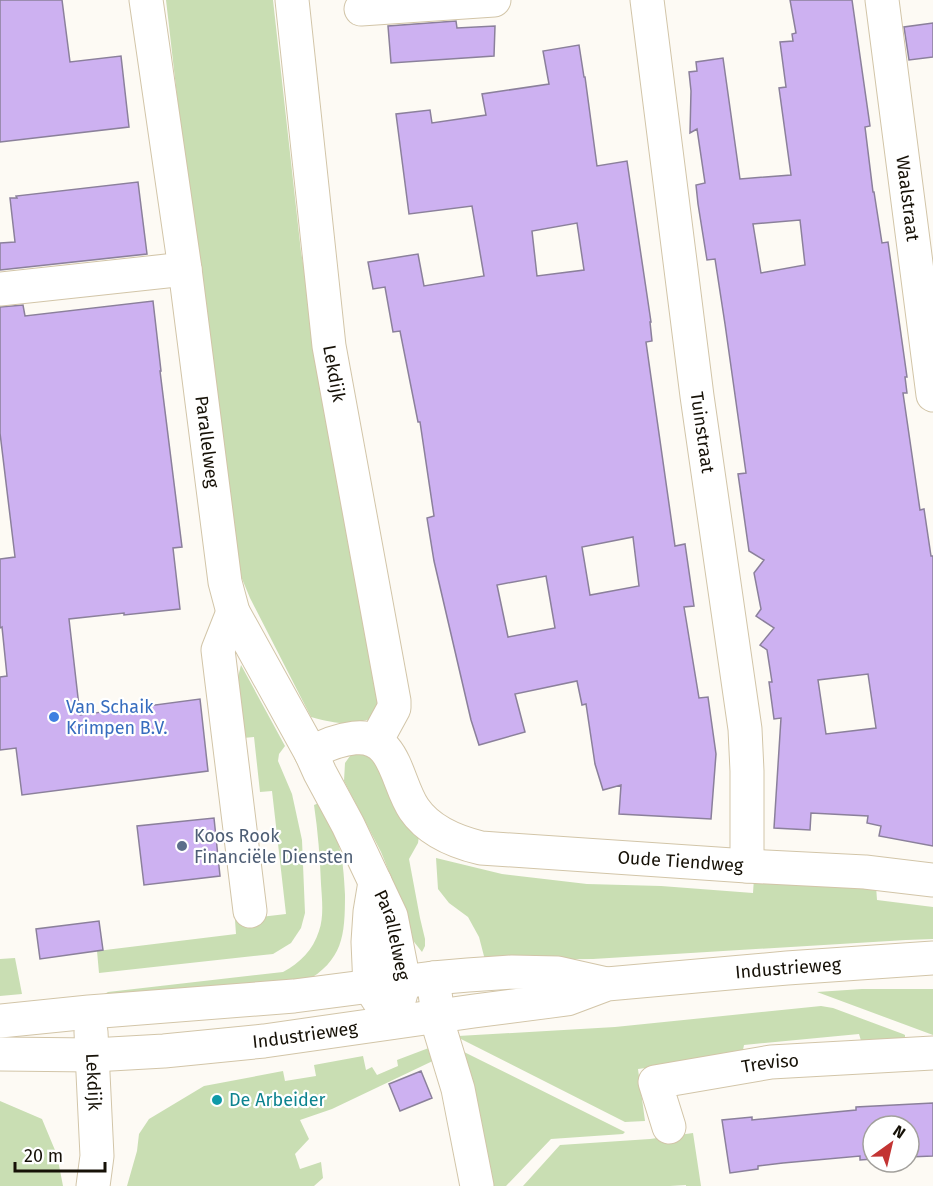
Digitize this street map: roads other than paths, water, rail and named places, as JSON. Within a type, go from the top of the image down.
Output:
[{"type":"street","name":"Parallelweg","points":[[146,0],[185,269],[225,582],[232,612],[311,753],[348,825],[375,882],[391,916],[418,980],[393,1022],[370,987],[368,942],[375,882]]},
{"type":"street","name":"Lekdijk","points":[[292,0],[329,346],[394,701],[394,708],[376,741]]},
{"type":"street","points":[[362,9],[494,0]]},
{"type":"street","name":"Tuinstraat","points":[[647,0],[697,396],[745,729],[747,866]]},
{"type":"street","name":"Waalstraat","points":[[882,0],[933,395]]},
{"type":"street","points":[[0,289],[185,269]]},
{"type":"street","points":[[232,612],[218,650],[250,911]]},
{"type":"street","points":[[311,753],[326,745],[345,740],[365,737],[376,741]]},
{"type":"street","name":"Oude Tiendweg","points":[[376,741],[387,750],[415,810],[433,828],[460,843],[481,848],[865,872],[933,880]]},
{"type":"street","name":"Industrieweg","points":[[0,1054],[93,1055],[164,1051],[264,1041],[567,999],[607,984],[933,958]]},
{"type":"street","name":"Industrieweg","points":[[0,1021],[294,996],[418,980],[512,972],[558,973],[607,984]]},
{"type":"street","points":[[418,980],[438,1016],[458,1089],[477,1186]]},
{"type":"street","name":"Lekdijk","points":[[89,1012],[98,1156],[93,1186]]},
{"type":"street","name":"Treviso","points":[[669,1127],[655,1082],[771,1062],[933,1053]]},
{"type":"place","name":"Van Schaik Krimpen B.V.","points":[[54,717]]},
{"type":"place","name":"Koos Rook Financiële Diensten","points":[[182,846]]},
{"type":"place","name":"De Arbeider","points":[[217,1100]]}]
